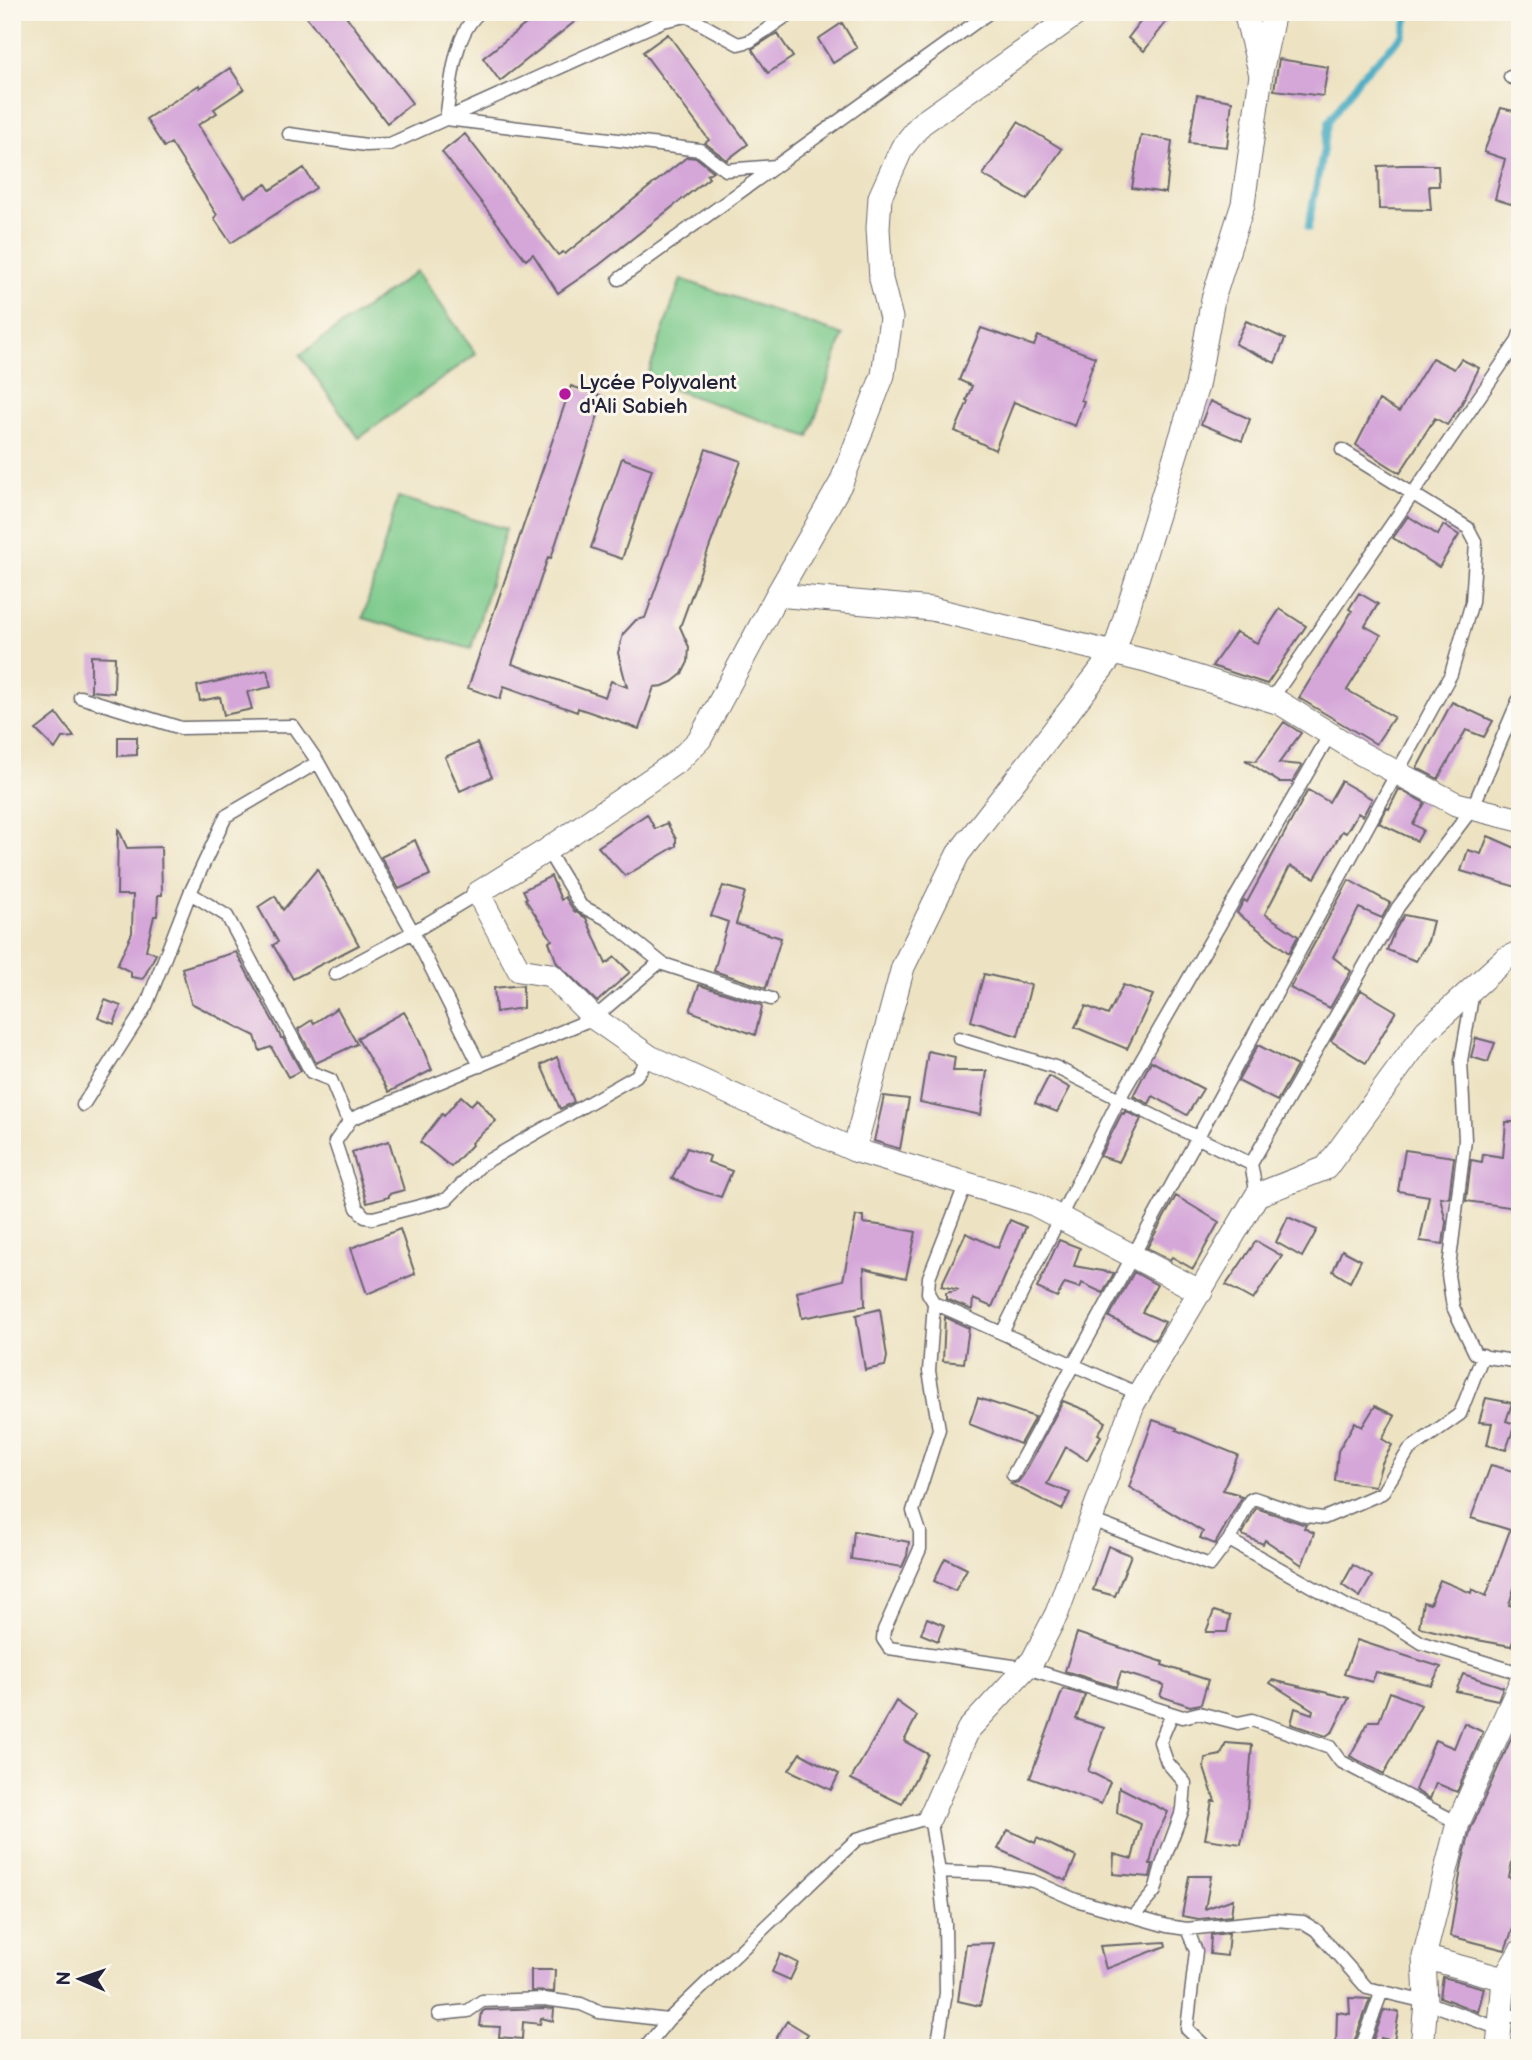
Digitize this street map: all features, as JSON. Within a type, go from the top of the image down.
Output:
[{"type":"street","points":[[1079,12],[920,124],[902,148],[880,198],[877,229],[881,279],[891,318],[883,375],[841,483],[777,595],[700,740],[678,761],[547,850],[478,893],[519,970],[551,975],[594,1018],[650,1057],[854,1150],[1034,1204],[1201,1292]]},
{"type":"street","points":[[1245,12],[1261,75]]},
{"type":"street","points":[[854,1150],[902,967],[958,854],[1114,653],[1197,386],[1213,299],[1243,204],[1261,75],[1274,12]]},
{"type":"street","points":[[777,595],[932,609],[1146,661],[1280,703],[1456,804],[1520,820]]},
{"type":"street","points":[[930,1817],[968,1730],[1033,1660],[1057,1614],[1133,1404],[1257,1195],[1326,1168],[1426,1031],[1505,959],[1520,952]]},
{"type":"street","points":[[1422,2048],[1426,2002],[1424,1957],[1458,1823],[1520,1684]]},
{"type":"street","points":[[1505,2027],[1503,1979],[1520,1952]]},
{"type":"street","points":[[1424,1957],[1503,1979]]},
{"type":"lane","points":[[446,119],[457,52],[472,19],[480,12]]},
{"type":"lane","points":[[289,134],[366,145],[390,144],[663,21],[687,16],[738,44],[750,41],[792,12]]},
{"type":"lane","points":[[619,279],[990,12]]},
{"type":"lane","points":[[446,119],[700,150],[726,170],[777,166]]},
{"type":"lane","points":[[1272,700],[1517,342],[1520,333]]},
{"type":"lane","points":[[1013,1475],[1451,674],[1472,602],[1476,543],[1468,528],[1342,450]]},
{"type":"lane","points":[[80,697],[181,728],[293,726],[318,762],[412,932],[480,1066]]},
{"type":"lane","points":[[1257,1195],[1251,1164],[1398,907],[1472,809],[1518,701]]},
{"type":"lane","points":[[1002,1334],[1119,1099],[1330,734]]},
{"type":"lane","points":[[83,1105],[146,1006],[190,893],[226,816],[318,762]]},
{"type":"lane","points":[[547,850],[581,906],[607,919],[660,962],[771,999]]},
{"type":"lane","points":[[190,893],[227,916],[311,1072],[331,1080],[345,1114],[351,1119]]},
{"type":"lane","points":[[335,974],[478,893]]},
{"type":"lane","points":[[650,1057],[636,1076],[482,1164],[447,1199],[373,1218],[365,1216],[357,1208],[335,1142],[351,1119],[594,1018],[660,962]]},
{"type":"lane","points":[[1474,987],[1461,1061],[1465,1140],[1448,1275],[1453,1307],[1475,1353],[1520,1362]]},
{"type":"lane","points":[[959,1038],[1055,1067],[1251,1164]]},
{"type":"lane","points":[[966,1183],[929,1277],[928,1293],[934,1303],[1139,1394]]},
{"type":"lane","points":[[934,1303],[929,1371],[939,1429],[914,1511],[920,1549],[884,1630],[883,1639],[889,1648],[1027,1668],[1183,1717],[1199,1713],[1238,1723],[1252,1720],[1330,1747],[1340,1761],[1458,1823]]},
{"type":"lane","points":[[1091,1520],[1210,1565],[1229,1540],[1250,1500],[1254,1498],[1306,1516],[1324,1518],[1382,1493],[1409,1450],[1460,1414],[1483,1356]]},
{"type":"lane","points":[[1229,1540],[1350,1608],[1386,1620],[1422,1643],[1520,1673]]},
{"type":"lane","points":[[1134,1916],[1155,1891],[1183,1809],[1185,1783],[1167,1762],[1160,1742],[1172,1714]]},
{"type":"lane","points":[[645,2048],[668,2020],[857,1839],[930,1817],[940,1872],[944,1924],[946,1993],[937,2048]]},
{"type":"lane","points":[[940,1872],[992,1874],[1033,1881],[1076,1900],[1167,1926],[1187,1929],[1274,1920],[1303,1922],[1316,1930],[1367,1988],[1426,2002],[1505,2027]]},
{"type":"lane","points":[[1187,1929],[1196,1951],[1187,2029],[1207,2048]]},
{"type":"lane","points":[[1361,2048],[1382,1991]]},
{"type":"lane","points":[[439,2014],[468,2011],[482,2001],[544,1999],[580,2004],[599,2012],[668,2020]]},
{"type":"green space","points":[[417,271],[476,354],[359,438],[300,355]]},
{"type":"green space","points":[[681,279],[843,335],[809,437],[646,380]]},
{"type":"green space","points":[[398,497],[506,529],[471,649],[363,618]]},
{"type":"building","points":[[303,12],[343,12],[412,103],[387,123]]},
{"type":"building","points":[[541,12],[587,12],[500,81],[483,58]]},
{"type":"building","points":[[1148,12],[1174,12],[1144,51],[1128,38]]},
{"type":"building","points":[[842,23],[857,48],[833,63],[818,39]]},
{"type":"building","points":[[777,33],[793,57],[768,73],[752,49]]},
{"type":"building","points":[[668,34],[748,144],[727,160],[705,143],[709,140],[643,52]]},
{"type":"building","points":[[1279,59],[1328,67],[1323,96],[1274,90]]},
{"type":"building","points":[[230,68],[244,89],[214,109],[217,113],[198,125],[245,197],[266,184],[270,190],[304,168],[316,188],[231,243],[214,218],[217,215],[171,143],[164,147],[146,119]]},
{"type":"building","points":[[1197,95],[1232,101],[1227,147],[1189,143]]},
{"type":"building","points":[[1501,108],[1518,112],[1520,118],[1520,207],[1495,199],[1505,159],[1484,152]]},
{"type":"building","points":[[1018,122],[1062,149],[1027,200],[983,175]]},
{"type":"building","points":[[465,134],[558,255],[563,252],[565,254],[687,157],[697,158],[713,171],[707,175],[709,178],[599,265],[558,293],[533,254],[526,260],[442,152]]},
{"type":"building","points":[[1141,135],[1172,141],[1166,193],[1132,188]]},
{"type":"building","points":[[1438,165],[1439,186],[1429,186],[1431,210],[1379,209],[1378,166]]},
{"type":"building","points":[[1246,321],[1285,339],[1275,363],[1235,344]]},
{"type":"building","points":[[981,328],[1034,346],[1038,336],[1095,357],[1075,426],[1014,402],[995,450],[955,431],[972,386],[959,380]]},
{"type":"building","points":[[1432,358],[1454,369],[1461,359],[1479,368],[1461,405],[1447,425],[1435,418],[1400,473],[1356,445],[1379,400],[1399,412]]},
{"type":"building","points":[[571,386],[604,397],[551,558],[548,557],[512,664],[605,697],[611,681],[627,687],[618,653],[623,634],[636,620],[645,618],[706,449],[741,461],[680,627],[689,647],[688,662],[682,674],[672,682],[654,687],[639,729],[578,708],[577,712],[504,686],[500,699],[468,688]]},
{"type":"building","points":[[1210,401],[1250,419],[1242,441],[1201,424]]},
{"type":"building","points":[[622,458],[652,469],[622,559],[591,548]]},
{"type":"building","points":[[1408,516],[1438,535],[1443,525],[1459,535],[1439,567],[1393,538]]},
{"type":"building","points":[[1359,593],[1378,604],[1365,626],[1381,635],[1347,690],[1394,717],[1376,744],[1299,698],[1352,611],[1349,609]]},
{"type":"building","points":[[1280,609],[1306,626],[1267,684],[1212,666],[1236,632],[1257,643]]},
{"type":"building","points":[[91,656],[115,657],[114,693],[91,691]]},
{"type":"building","points":[[267,670],[271,687],[247,692],[252,709],[224,715],[220,697],[200,701],[197,686]]},
{"type":"building","points":[[1452,702],[1493,721],[1484,737],[1466,730],[1438,779],[1417,768]]},
{"type":"building","points":[[57,714],[74,737],[62,738],[55,749],[36,730]]},
{"type":"building","points":[[1284,722],[1301,733],[1279,763],[1302,765],[1292,782],[1279,782],[1245,760],[1256,761]]},
{"type":"building","points":[[118,737],[137,737],[137,755],[118,756]]},
{"type":"building","points":[[477,743],[492,777],[460,791],[445,757]]},
{"type":"building","points":[[1341,781],[1372,799],[1363,816],[1358,813],[1346,833],[1342,831],[1315,878],[1290,866],[1265,914],[1298,936],[1289,953],[1237,913],[1244,900],[1247,902],[1308,790],[1329,802]]},
{"type":"building","points":[[1399,789],[1425,803],[1413,824],[1423,830],[1417,841],[1379,823]]},
{"type":"building","points":[[647,814],[655,829],[667,823],[676,839],[676,846],[625,876],[598,847]]},
{"type":"building","points":[[118,828],[127,848],[161,847],[162,895],[158,895],[157,916],[154,916],[146,950],[156,954],[143,979],[131,977],[131,972],[117,965],[132,933],[133,895],[117,895]]},
{"type":"building","points":[[1488,836],[1520,850],[1520,888],[1461,871],[1468,850],[1481,854]]},
{"type":"building","points":[[415,840],[430,875],[399,889],[381,857]]},
{"type":"building","points":[[317,869],[359,945],[293,979],[273,945],[278,942],[258,907],[275,896],[283,910]]},
{"type":"building","points":[[551,876],[561,900],[565,897],[574,911],[586,918],[606,964],[615,957],[630,972],[597,1002],[557,963],[549,942],[552,940],[525,899],[527,898],[523,890]]},
{"type":"building","points":[[1349,880],[1390,903],[1382,918],[1359,908],[1333,957],[1351,971],[1330,1008],[1290,988]]},
{"type":"building","points":[[723,886],[745,892],[736,924],[781,938],[766,988],[714,971],[728,922],[711,916]]},
{"type":"building","points":[[1404,915],[1433,921],[1428,941],[1416,961],[1387,950]]},
{"type":"building","points":[[236,952],[301,1071],[288,1077],[271,1047],[260,1051],[255,1036],[191,1003],[182,968]]},
{"type":"building","points":[[984,974],[1031,985],[1018,1036],[971,1021]]},
{"type":"building","points":[[523,985],[523,1008],[496,1012],[494,988]]},
{"type":"building","points":[[699,985],[761,1005],[755,1035],[690,1011]]},
{"type":"building","points":[[1123,985],[1153,995],[1127,1049],[1075,1027],[1086,1006],[1108,1015]]},
{"type":"building","points":[[1361,990],[1396,1011],[1366,1063],[1331,1041]]},
{"type":"building","points":[[105,1000],[121,1006],[114,1024],[98,1018]]},
{"type":"building","points":[[337,1008],[357,1044],[316,1063],[298,1029],[312,1020],[314,1023]]},
{"type":"building","points":[[404,1012],[432,1070],[389,1092],[357,1038]]},
{"type":"building","points":[[1476,1038],[1495,1043],[1488,1062],[1471,1057]]},
{"type":"building","points":[[1258,1045],[1297,1066],[1277,1101],[1238,1081]]},
{"type":"building","points":[[928,1051],[955,1057],[953,1071],[987,1071],[981,1115],[920,1102]]},
{"type":"building","points":[[557,1057],[574,1102],[560,1109],[541,1065]]},
{"type":"building","points":[[1151,1061],[1203,1089],[1187,1115],[1153,1096],[1149,1104],[1133,1096]]},
{"type":"building","points":[[1049,1076],[1070,1088],[1057,1112],[1035,1103]]},
{"type":"building","points":[[461,1096],[471,1105],[477,1099],[496,1121],[471,1143],[451,1167],[420,1142],[442,1114],[444,1116]]},
{"type":"building","points":[[884,1096],[909,1099],[900,1149],[874,1141]]},
{"type":"building","points":[[1125,1111],[1141,1119],[1119,1162],[1100,1156],[1122,1113]]},
{"type":"building","points":[[1506,1122],[1520,1122],[1520,1190],[1516,1208],[1466,1201],[1471,1160],[1482,1162],[1483,1154],[1503,1157]]},
{"type":"building","points":[[389,1141],[404,1190],[367,1203],[352,1152]]},
{"type":"building","points":[[687,1148],[710,1156],[708,1162],[732,1171],[721,1197],[672,1178]]},
{"type":"building","points":[[1405,1150],[1454,1157],[1449,1198],[1440,1197],[1446,1222],[1443,1244],[1420,1241],[1429,1196],[1398,1191]]},
{"type":"building","points":[[1176,1196],[1219,1222],[1193,1269],[1172,1257],[1170,1260],[1147,1248]]},
{"type":"building","points":[[856,1216],[863,1216],[863,1223],[916,1232],[906,1278],[864,1268],[865,1306],[802,1318],[797,1292],[843,1280]]},
{"type":"building","points":[[1288,1217],[1317,1230],[1302,1257],[1276,1242]]},
{"type":"building","points":[[1010,1220],[1026,1227],[992,1307],[973,1299],[972,1310],[946,1299],[946,1293],[959,1290],[941,1286],[966,1233],[998,1248]]},
{"type":"building","points":[[400,1229],[415,1274],[367,1294],[351,1248]]},
{"type":"building","points":[[1059,1240],[1080,1248],[1074,1266],[1114,1273],[1103,1293],[1082,1283],[1080,1288],[1065,1283],[1057,1297],[1037,1288]]},
{"type":"building","points":[[1256,1241],[1282,1256],[1253,1300],[1226,1285]]},
{"type":"building","points":[[1342,1250],[1361,1260],[1350,1282],[1333,1271]]},
{"type":"building","points":[[1134,1272],[1157,1285],[1142,1312],[1165,1322],[1155,1340],[1109,1317]]},
{"type":"building","points":[[880,1309],[887,1357],[885,1366],[865,1370],[856,1315]]},
{"type":"building","points":[[945,1317],[969,1328],[964,1363],[943,1361]]},
{"type":"building","points":[[978,1398],[1035,1417],[1020,1444],[969,1424]]},
{"type":"building","points":[[1486,1398],[1512,1403],[1506,1421],[1515,1424],[1506,1450],[1487,1445],[1492,1423],[1479,1422]]},
{"type":"building","points":[[1063,1401],[1106,1422],[1087,1460],[1066,1447],[1047,1484],[1070,1493],[1062,1510],[1011,1484],[1018,1482],[1024,1474]]},
{"type":"building","points":[[1375,1406],[1395,1416],[1382,1439],[1392,1445],[1382,1463],[1375,1486],[1335,1481],[1338,1451],[1355,1422],[1362,1427]]},
{"type":"building","points":[[1153,1420],[1238,1455],[1223,1490],[1242,1497],[1215,1544],[1200,1538],[1203,1532],[1129,1487]]},
{"type":"building","points":[[1491,1465],[1520,1473],[1520,1568],[1509,1605],[1520,1608],[1520,1623],[1511,1646],[1466,1639],[1419,1627],[1423,1602],[1430,1604],[1440,1580],[1486,1596],[1510,1530],[1471,1518]]},
{"type":"building","points":[[1256,1508],[1306,1525],[1304,1528],[1314,1533],[1302,1565],[1265,1540],[1263,1544],[1242,1535]]},
{"type":"building","points":[[854,1531],[909,1542],[902,1567],[851,1559]]},
{"type":"building","points":[[1108,1546],[1131,1555],[1115,1596],[1093,1590]]},
{"type":"building","points":[[945,1558],[967,1569],[955,1591],[934,1581]]},
{"type":"building","points":[[1353,1565],[1372,1576],[1360,1597],[1342,1585]]},
{"type":"building","points":[[1214,1611],[1230,1616],[1227,1632],[1206,1632]]},
{"type":"building","points":[[927,1618],[944,1625],[938,1641],[921,1634]]},
{"type":"building","points":[[1077,1633],[1208,1680],[1201,1704],[1190,1706],[1160,1696],[1164,1685],[1121,1672],[1116,1687],[1065,1671]]},
{"type":"building","points":[[1357,1640],[1441,1667],[1431,1685],[1376,1672],[1372,1682],[1344,1674]]},
{"type":"building","points":[[1463,1674],[1503,1687],[1498,1700],[1456,1691]]},
{"type":"building","points":[[1272,1680],[1349,1698],[1333,1731],[1326,1736],[1291,1724],[1295,1708],[1312,1714],[1313,1710],[1270,1683]]},
{"type":"building","points":[[1063,1689],[1085,1695],[1076,1719],[1104,1728],[1088,1771],[1110,1782],[1101,1804],[1030,1778]]},
{"type":"building","points":[[1390,1692],[1421,1705],[1384,1774],[1350,1756],[1369,1721],[1379,1721]]},
{"type":"building","points":[[896,1701],[917,1716],[904,1741],[928,1754],[902,1804],[851,1779]]},
{"type":"building","points":[[1520,1719],[1520,1822],[1509,1877],[1520,1880],[1520,1910],[1505,1950],[1450,1936],[1462,1863],[1471,1828]]},
{"type":"building","points":[[1464,1723],[1483,1732],[1457,1792],[1436,1783],[1430,1799],[1415,1790],[1435,1740],[1454,1748]]},
{"type":"building","points":[[1226,1743],[1252,1745],[1246,1821],[1241,1844],[1205,1839],[1212,1801],[1215,1801],[1204,1768],[1205,1758],[1221,1755]]},
{"type":"building","points":[[800,1753],[839,1774],[831,1790],[789,1770]]},
{"type":"building","points":[[1119,1787],[1168,1812],[1156,1837],[1150,1877],[1113,1874],[1114,1854],[1132,1859],[1141,1824],[1117,1813]]},
{"type":"building","points":[[1008,1830],[1035,1843],[1037,1838],[1076,1857],[1066,1881],[998,1849]]},
{"type":"building","points":[[1189,1876],[1211,1876],[1205,1909],[1233,1899],[1231,1916],[1199,1919],[1182,1916]]},
{"type":"building","points":[[1229,1933],[1227,1956],[1210,1954],[1211,1935]]},
{"type":"building","points":[[1165,1942],[1166,1946],[1106,1969],[1100,1946]]},
{"type":"building","points":[[994,1943],[980,2006],[958,2001],[966,1944]]},
{"type":"building","points":[[780,1954],[798,1963],[790,1980],[772,1972]]},
{"type":"building","points":[[531,1970],[555,1970],[554,1992],[531,1991]]},
{"type":"building","points":[[1443,1977],[1484,1988],[1478,2012],[1440,1997]]},
{"type":"building","points":[[1349,1998],[1370,1999],[1352,2048],[1336,2048],[1337,2012],[1350,2014]]},
{"type":"building","points":[[554,2009],[553,2021],[541,2018],[540,2024],[523,2022],[522,2039],[499,2037],[500,2027],[480,2026],[482,2012],[485,2010]]},
{"type":"building","points":[[1384,2010],[1399,2012],[1394,2041],[1381,2038],[1380,2048],[1370,2048]]},
{"type":"building","points":[[787,2021],[808,2034],[798,2048],[770,2048]]},
{"type":"waterway","points":[[1308,228],[1329,121],[1360,77],[1403,35],[1409,12]]},
{"type":"place","name":"Lycée Polyvalent d'Ali Sabieh","points":[[565,394]]}]
